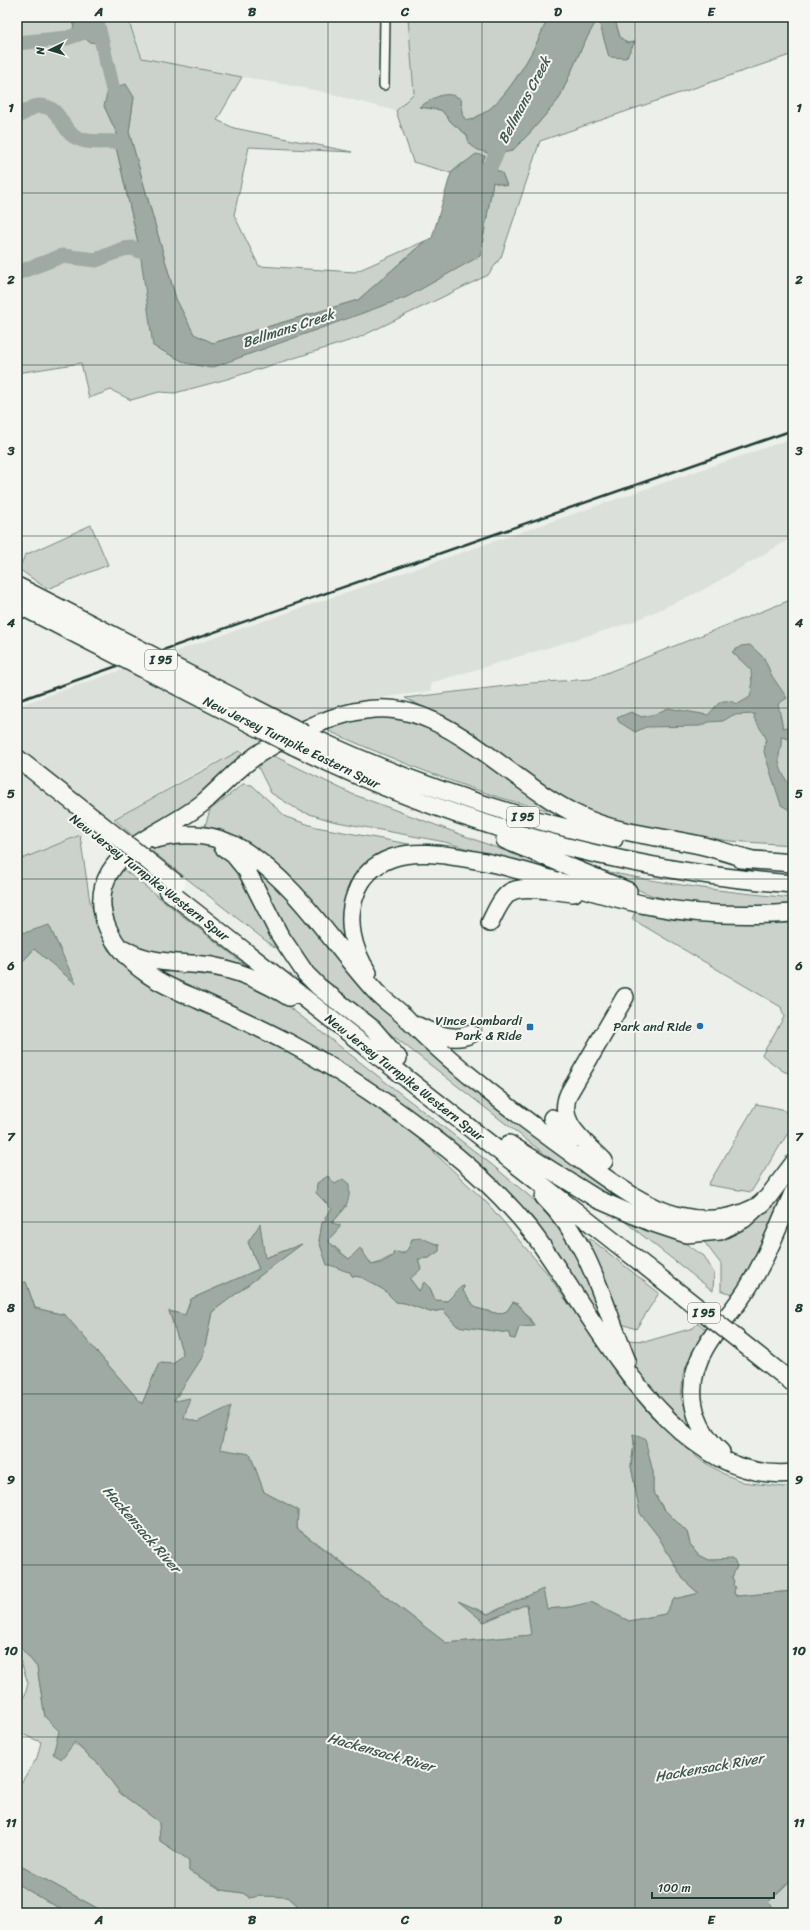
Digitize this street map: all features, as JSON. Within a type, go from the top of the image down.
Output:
[{"type":"highway","name":"New Jersey Turnpike Eastern Spur","points":[[17,586],[300,740],[363,778],[420,800],[516,833],[609,857],[704,874],[793,884]]},
{"type":"highway","name":"New Jersey Turnpike Eastern Spur","points":[[17,604],[300,740],[417,782],[516,815],[636,843],[697,854],[793,864]]},
{"type":"highway","points":[[753,860],[702,845],[628,832],[589,820],[558,804],[445,727],[410,712],[386,708],[368,709],[337,716],[272,745],[247,762],[198,808],[138,846],[113,867],[106,880],[102,893],[102,908],[105,923],[117,945],[131,962],[159,982],[275,1036],[345,1076],[415,1123],[462,1161],[501,1197],[530,1231],[630,1377],[677,1428],[696,1443],[721,1458],[739,1465],[762,1473],[793,1473]]},
{"type":"highway","name":"New Jersey Turnpike Western Spur","points":[[17,758],[357,1040],[472,1130],[793,1368]]},
{"type":"highway","name":"New Jersey Turnpike Western Spur","points":[[17,772],[172,887],[509,1144],[619,1239],[793,1383]]},
{"type":"highway","points":[[420,800],[489,834],[618,887],[653,900],[700,912]]},
{"type":"highway","points":[[138,846],[170,836],[199,835],[217,838],[236,846],[268,869],[296,897],[368,984],[428,1040],[548,1137],[615,1184],[658,1208],[685,1217],[713,1220],[733,1216],[763,1202]]},
{"type":"highway","points":[[199,835],[222,846],[239,860],[247,870],[285,944],[306,974],[319,987],[373,1030],[398,1058]]},
{"type":"highway","points":[[397,1010],[364,966],[356,949],[351,925],[352,905],[358,887],[366,874],[384,861],[396,857],[415,854],[457,857],[504,865],[624,900]]},
{"type":"highway","points":[[490,923],[507,896],[518,889],[584,894],[669,909],[700,912],[724,914],[788,914]]},
{"type":"highway","points":[[117,945],[128,952],[141,957],[223,968],[251,977],[281,992],[318,1018],[357,1040]]},
{"type":"highway","points":[[604,1162],[570,1126],[565,1113],[565,1105],[569,1093],[625,997]]},
{"type":"highway","points":[[409,1021],[425,1030],[445,1036],[460,1037],[472,1034]]},
{"type":"highway","points":[[552,1118],[561,1130],[604,1162],[658,1208]]},
{"type":"highway","points":[[472,1130],[506,1166],[547,1200],[574,1235],[596,1277],[628,1363],[651,1400]]},
{"type":"highway","points":[[509,1144],[597,1199],[650,1222],[679,1232],[706,1233],[726,1229],[744,1219],[763,1202],[793,1164]]},
{"type":"highway","points":[[739,1465],[717,1448],[702,1430],[692,1402],[694,1377],[698,1361],[705,1347],[741,1298],[762,1263],[793,1193]]},
{"type":"street","points":[[384,85],[385,17]]},
{"type":"shaded area","points":[[17,17],[75,17],[73,30],[85,38],[97,43],[99,31],[106,17],[127,17],[142,58],[242,77],[217,120],[234,128],[352,152],[249,147],[234,215],[259,266],[355,272],[425,241],[358,300],[213,343],[194,335],[176,299],[129,132],[134,97],[104,106],[118,136],[116,147],[140,251],[186,363],[480,256],[493,182],[507,186],[502,173],[482,162],[485,156],[461,164],[451,173],[413,162],[396,111],[414,93],[408,17],[548,17],[538,41],[523,68],[505,93],[485,112],[471,121],[465,119],[462,114],[461,99],[420,107],[441,110],[452,123],[467,135],[512,151],[529,134],[559,99],[583,45],[598,17],[609,56],[635,42],[627,43],[620,37],[614,17],[793,17],[793,54],[540,141],[501,257],[488,275],[358,338],[227,379],[175,393],[159,392],[131,400],[111,390],[89,398],[81,363],[17,373]]},
{"type":"shaded area","points":[[127,17],[408,17],[414,93],[396,111],[319,91],[142,58]]},
{"type":"shaded area","points":[[793,438],[793,537],[703,590],[630,623],[431,683],[431,691],[364,700],[211,764],[113,819],[17,863],[17,706]]},
{"type":"shaded area","points":[[91,525],[108,565],[47,589],[19,569],[25,555]]},
{"type":"shaded area","points":[[793,599],[793,845],[730,841],[684,834],[610,819],[575,805],[445,718],[405,698],[531,683],[591,679]]},
{"type":"shaded area","points":[[375,713],[440,729],[565,815],[501,798],[449,780],[322,728]]},
{"type":"shaded area","points":[[239,751],[244,754],[193,803],[134,837],[114,819]]},
{"type":"shaded area","points":[[268,753],[352,794],[535,862],[526,866],[445,842],[332,821],[300,811],[271,793],[257,765]]},
{"type":"shaded area","points":[[243,784],[252,785],[286,817],[316,827],[436,849],[376,861],[346,940],[265,854],[233,835],[205,826],[210,810]]},
{"type":"shaded area","points":[[80,835],[90,902],[108,950],[138,979],[260,1034],[341,1083],[418,1137],[488,1204],[547,1273],[623,1382],[651,1416],[699,1459],[722,1473],[743,1482],[784,1487],[793,1485],[793,1591],[738,1596],[734,1594],[732,1584],[734,1582],[732,1577],[737,1566],[723,1561],[709,1560],[699,1555],[690,1544],[687,1532],[663,1508],[653,1491],[653,1472],[633,1434],[634,1444],[631,1466],[640,1513],[658,1536],[683,1579],[697,1592],[696,1594],[674,1599],[665,1614],[629,1621],[591,1602],[570,1607],[546,1609],[543,1590],[488,1614],[460,1602],[484,1622],[527,1603],[531,1635],[446,1643],[297,1528],[298,1510],[264,1492],[250,1454],[219,1450],[197,1422],[184,1418],[173,1401],[203,1356],[212,1312],[300,1245],[265,1258],[248,1242],[259,1269],[191,1299],[185,1315],[169,1311],[183,1354],[173,1364],[159,1363],[142,1404],[65,1315],[35,1308],[26,1282],[17,1284],[17,968],[34,949],[76,983],[24,933],[17,922],[17,861]],"holes":[[[326,1202],[347,1206],[332,1223],[340,1227],[329,1238],[329,1242],[349,1259],[363,1250],[366,1259],[372,1265],[405,1252],[412,1239],[439,1245],[439,1251],[429,1258],[418,1259],[419,1266],[410,1279],[419,1291],[424,1283],[430,1288],[435,1300],[447,1301],[461,1287],[464,1286],[463,1291],[476,1308],[499,1314],[507,1311],[513,1302],[518,1304],[531,1320],[519,1327],[515,1339],[510,1338],[509,1333],[457,1326],[443,1310],[430,1312],[405,1303],[396,1302],[384,1290],[361,1277],[352,1276],[350,1272],[327,1264],[319,1241],[322,1223],[326,1220],[332,1209]]]},
{"type":"shaded area","points":[[162,842],[201,843],[220,849],[234,862],[266,919],[275,948],[148,848]]},
{"type":"shaded area","points":[[119,866],[262,978],[155,957],[122,941],[110,923],[106,893]]},
{"type":"shaded area","points":[[262,869],[373,995],[649,1214],[596,1190],[560,1166],[316,974],[285,930],[258,872]]},
{"type":"shaded area","points":[[596,869],[694,887],[793,898],[793,907],[694,906],[651,895],[589,870]]},
{"type":"shaded area","points":[[636,910],[714,920],[793,923],[793,1075],[783,1071],[762,1055],[784,1017],[781,1007],[632,919]]},
{"type":"shaded area","points":[[174,971],[219,977],[256,987],[284,1003],[491,1164],[534,1200],[569,1240],[588,1276],[613,1345],[545,1246],[413,1116],[153,974]]},
{"type":"shaded area","points":[[756,1104],[782,1109],[793,1118],[793,1125],[751,1192],[708,1185]]},
{"type":"shaded area","points":[[786,1184],[756,1256],[734,1294],[721,1291],[721,1264],[702,1239],[725,1234],[756,1221]]},
{"type":"shaded area","points":[[605,1206],[673,1235],[704,1256],[714,1273],[713,1291]]},
{"type":"shaded area","points":[[581,1236],[592,1240],[659,1293],[636,1329],[622,1324]]},
{"type":"shaded area","points":[[698,1323],[708,1331],[692,1352],[683,1375],[681,1398],[698,1439],[661,1404],[637,1369],[624,1340],[648,1341],[693,1328]]},
{"type":"shaded area","points":[[17,1643],[37,1667],[45,1717],[59,1731],[97,1762],[120,1793],[159,1822],[160,1841],[189,1860],[189,1871],[222,1890],[243,1893],[250,1898],[259,1896],[288,1897],[297,1905],[294,1912],[106,1913],[17,1864],[17,1789],[37,1758],[41,1742],[17,1732],[17,1706],[25,1695],[28,1683],[21,1662],[17,1659]]},
{"type":"shaded area","points":[[793,1878],[793,1913],[757,1913]]},
{"type":"shaded area","points":[[17,1884],[68,1913],[17,1913]]},
{"type":"water","points":[[75,17],[106,17],[99,31],[97,43],[89,42],[85,38],[79,40],[73,30]]},
{"type":"water","points":[[548,17],[614,17],[620,37],[627,43],[635,42],[626,58],[609,57],[598,18],[583,45],[559,99],[529,134],[512,151],[494,155],[478,150],[469,144],[467,135],[452,123],[441,110],[419,107],[440,96],[450,95],[461,99],[462,114],[465,119],[471,120],[487,111],[505,93],[523,68],[538,41]]},
{"type":"water","points":[[126,84],[134,97],[129,132],[176,299],[194,334],[213,343],[358,300],[425,241],[432,238],[451,173],[476,154],[485,156],[482,162],[502,173],[507,186],[493,182],[480,256],[407,297],[211,368],[186,363],[153,346],[140,251],[116,147],[118,136],[104,106],[108,89]]},
{"type":"water","points":[[750,645],[764,658],[772,676],[787,698],[778,704],[783,728],[793,726],[793,740],[781,737],[779,761],[783,774],[793,789],[793,812],[781,805],[764,752],[766,738],[754,718],[755,714],[733,715],[723,721],[709,722],[700,726],[646,727],[635,732],[619,722],[617,718],[631,712],[642,717],[655,714],[668,708],[708,715],[721,702],[727,701],[738,704],[750,697],[752,688],[751,670],[732,652],[741,646]]},
{"type":"water","points":[[17,922],[24,933],[49,925],[76,984],[34,949],[17,968]]},
{"type":"water","points":[[328,1176],[335,1184],[343,1179],[349,1184],[349,1197],[346,1206],[332,1223],[340,1225],[340,1227],[330,1238],[329,1242],[349,1259],[360,1248],[372,1265],[381,1263],[393,1256],[393,1253],[398,1252],[403,1254],[408,1249],[412,1239],[421,1238],[439,1245],[439,1251],[429,1258],[418,1259],[421,1269],[410,1279],[419,1291],[424,1282],[430,1288],[435,1300],[447,1301],[461,1287],[464,1286],[463,1291],[476,1308],[499,1314],[507,1311],[513,1302],[518,1304],[535,1326],[519,1327],[515,1339],[510,1338],[509,1333],[457,1326],[443,1310],[430,1312],[405,1303],[396,1302],[384,1290],[361,1277],[352,1276],[350,1272],[327,1265],[319,1241],[322,1223],[326,1220],[325,1217],[332,1209],[316,1193],[317,1183]]},
{"type":"water","name":"Hackensack River","points":[[260,1224],[265,1258],[302,1244],[212,1312],[203,1356],[174,1401],[190,1398],[184,1418],[197,1422],[231,1406],[220,1449],[250,1454],[264,1492],[298,1510],[297,1529],[446,1643],[531,1635],[527,1604],[484,1622],[458,1601],[488,1614],[543,1589],[547,1609],[570,1607],[591,1602],[629,1621],[665,1614],[674,1599],[696,1594],[697,1592],[683,1579],[658,1536],[640,1513],[631,1466],[634,1444],[633,1434],[645,1439],[653,1472],[653,1491],[663,1508],[687,1532],[690,1544],[699,1555],[709,1560],[733,1559],[737,1566],[732,1577],[735,1588],[734,1594],[738,1596],[793,1591],[793,1878],[768,1902],[776,1913],[283,1913],[294,1912],[297,1905],[288,1897],[259,1896],[250,1898],[243,1893],[222,1890],[189,1871],[189,1860],[160,1841],[159,1822],[120,1793],[97,1762],[91,1759],[75,1742],[62,1759],[53,1754],[59,1731],[45,1717],[37,1667],[17,1643],[17,1284],[26,1282],[35,1308],[65,1315],[142,1404],[159,1363],[173,1364],[183,1354],[169,1311],[185,1315],[191,1299],[259,1269],[248,1242]]},
{"type":"water","points":[[17,1864],[106,1913],[68,1913],[17,1884]]},
{"type":"waterway","name":"Bellmans Creek","points":[[96,17],[117,107]]},
{"type":"waterway","name":"Bellmans Creek","points":[[17,43],[67,38],[94,29]]},
{"type":"waterway","points":[[17,116],[36,106],[46,107],[52,110],[67,130],[77,138],[92,142],[117,142]]},
{"type":"waterway","name":"Bellmans Creek","points":[[482,184],[504,137]]},
{"type":"waterway","points":[[17,273],[62,256],[96,260],[123,249],[133,248],[140,251]]},
{"type":"railway","points":[[17,701],[793,430]]},
{"type":"place","name":"Park and Ride","points":[[700,1026]]},
{"type":"place","name":"Vince Lombardi Park & Ride","points":[[530,1027]]}]
